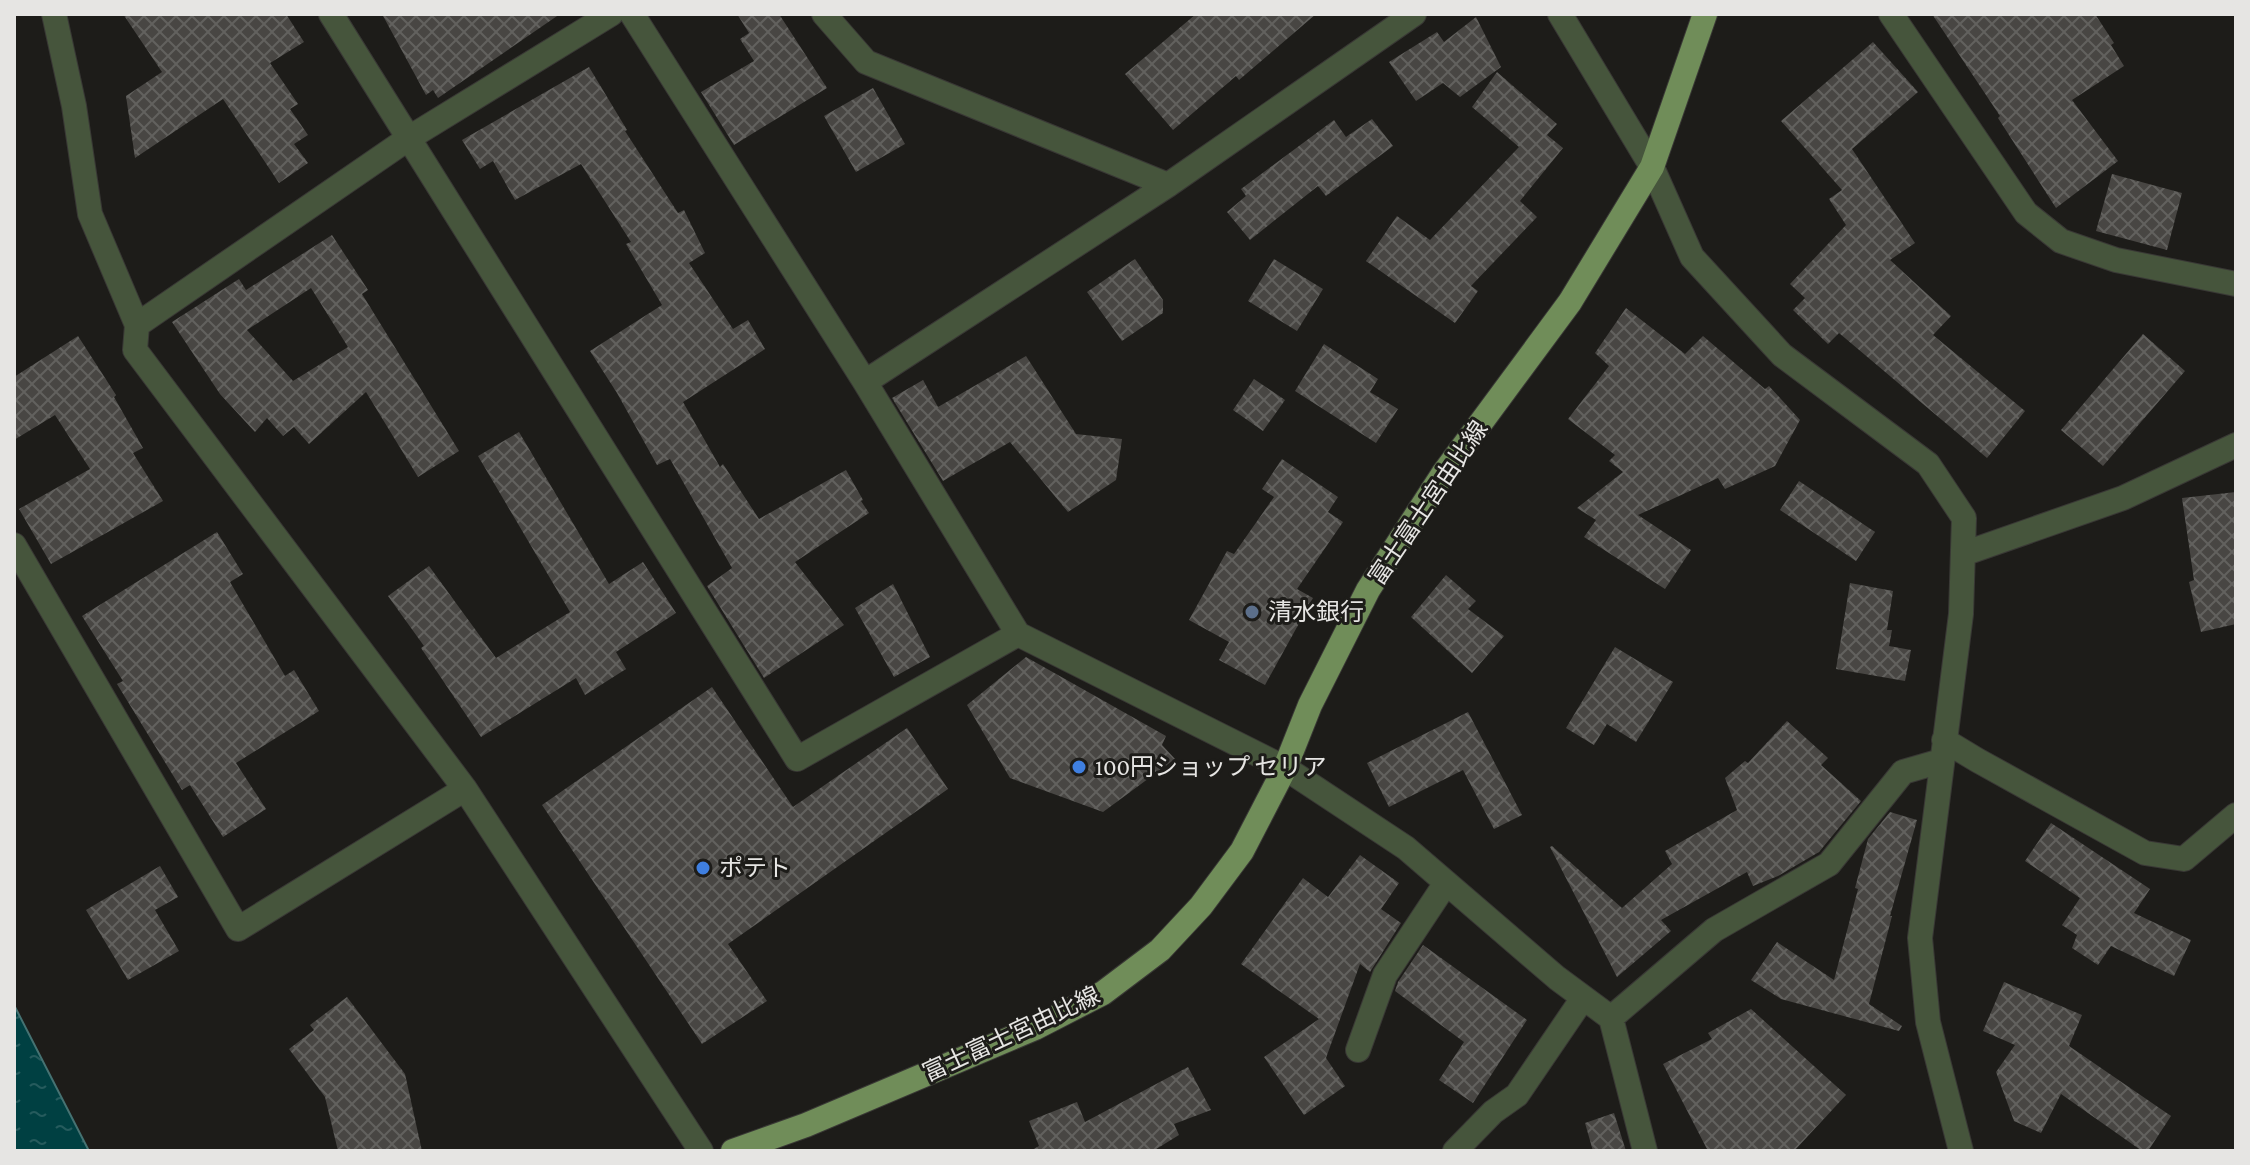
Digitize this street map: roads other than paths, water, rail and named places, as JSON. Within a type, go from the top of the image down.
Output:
[{"type":"main road","name":"富士富士宮由比線","points":[[733,1151],[806,1125],[1035,1028],[1103,993],[1160,950],[1201,906],[1242,851],[1285,768],[1310,705],[1368,590],[1443,474],[1570,302],[1652,167],[1705,14]]},
{"type":"street","points":[[54,14],[74,106],[90,214],[137,325],[135,350],[465,789],[701,1151]]},
{"type":"street","points":[[331,14],[797,759],[1018,634]]},
{"type":"street","points":[[137,325],[409,138],[611,14]]},
{"type":"street","points":[[632,14],[865,382],[1018,634],[1285,768],[1406,848],[1557,978],[1611,1018],[1645,1151]]},
{"type":"street","points":[[824,14],[866,62],[1168,185]]},
{"type":"street","points":[[865,382],[1168,185],[1414,14]]},
{"type":"street","points":[[1560,14],[1652,167],[1692,257],[1782,355],[1928,464],[1964,518],[1961,614],[1920,938],[1928,1022],[1961,1151]]},
{"type":"street","points":[[1891,14],[2026,213],[2061,241],[2116,260],[2236,284]]},
{"type":"street","points":[[1963,554],[2123,498],[2236,445]]},
{"type":"street","points":[[14,545],[238,929],[465,789]]},
{"type":"street","points":[[1611,1018],[1714,930],[1829,864],[1903,772],[1943,751],[1990,768],[2145,853],[2184,859],[2236,815]]},
{"type":"street","points":[[1358,1050],[1385,975],[1446,883]]},
{"type":"street","points":[[1455,1151],[1493,1112],[1517,1095],[1583,998]]},
{"type":"water","points":[[14,1005],[89,1151],[14,1151]]},
{"type":"place","name":"清水銀行","points":[[1252,612]]},
{"type":"place","name":"100円ショップ セリア","points":[[1079,767]]},
{"type":"place","name":"ポテト","points":[[703,868]]}]
